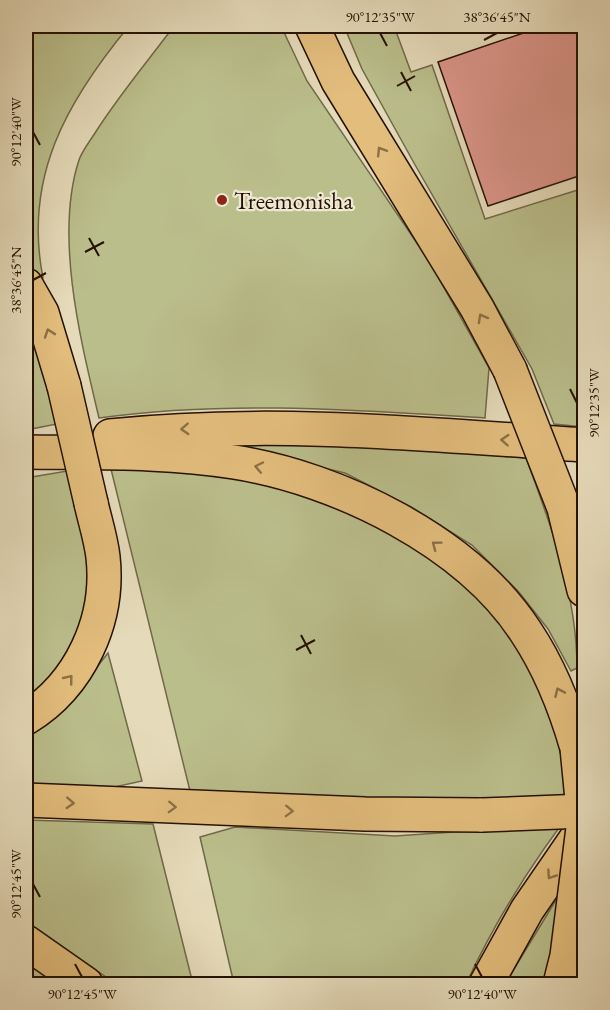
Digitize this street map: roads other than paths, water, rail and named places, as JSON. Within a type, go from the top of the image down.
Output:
[{"type":"highway","points":[[312,26],[338,81],[460,280],[510,370],[564,508],[585,590]]},
{"type":"highway","points":[[26,285],[42,313],[52,339],[64,386],[103,557],[103,589],[98,622],[88,648],[73,674],[54,696],[26,718]]},
{"type":"highway","points":[[26,451],[110,436],[184,428],[274,427],[385,431],[585,445]]},
{"type":"highway","points":[[26,451],[171,454],[236,462],[291,474],[382,512],[428,538],[467,567],[499,598],[525,630],[547,666],[564,703],[577,748],[584,820],[567,956],[560,984]]},
{"type":"highway","points":[[26,800],[115,805],[482,815],[585,811]]},
{"type":"highway","points":[[486,984],[527,909],[585,827]]},
{"type":"highway","points":[[26,942],[86,984]]},
{"type":"highway","points":[[574,984],[585,943]]},
{"type":"place","name":"Treemonisha","points":[[222,200]]}]
